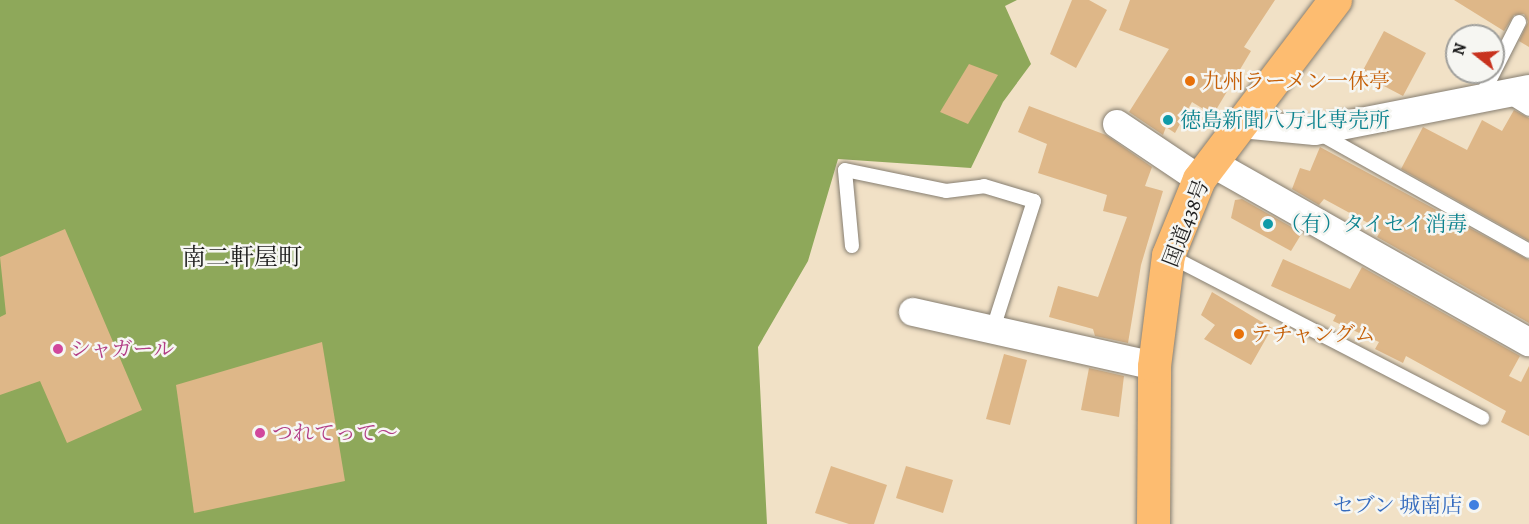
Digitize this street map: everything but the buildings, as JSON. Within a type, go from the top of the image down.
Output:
[{"type":"highway","name":"国道438号","points":[[1153,524],[1154,366],[1168,255],[1206,171],[1335,0]]},
{"type":"street","points":[[1241,124],[1315,131],[1505,94]]},
{"type":"street","points":[[1117,124],[1529,342]]},
{"type":"street","points":[[914,312],[1154,366]]},
{"type":"lane","points":[[1519,22],[1505,94],[1529,109]]},
{"type":"lane","points":[[1315,131],[1529,250]]},
{"type":"lane","points":[[852,246],[845,170],[946,191],[984,186],[1034,201],[993,329]]},
{"type":"lane","points":[[1168,255],[1482,418]]},
{"type":"green space","points":[[0,0],[1017,0],[1005,6],[1031,64],[1003,102],[971,168],[838,159],[808,261],[758,347],[767,524],[0,524]]},
{"type":"place","name":"九州ラーメン一休亭","points":[[1190,81]]},
{"type":"place","name":"徳島新聞八万北専売所","points":[[1168,120]]},
{"type":"place","name":"（有）タイセイ消毒","points":[[1268,224]]},
{"type":"place","name":"テチャングム","points":[[1239,334]]},
{"type":"place","name":"シャガール","points":[[58,349]]},
{"type":"place","name":"つれてって～","points":[[260,433]]},
{"type":"place","name":"セブン 城南店","points":[[1474,505]]},
{"type":"district","name":"南二軒屋町","points":[[242,258]]}]
